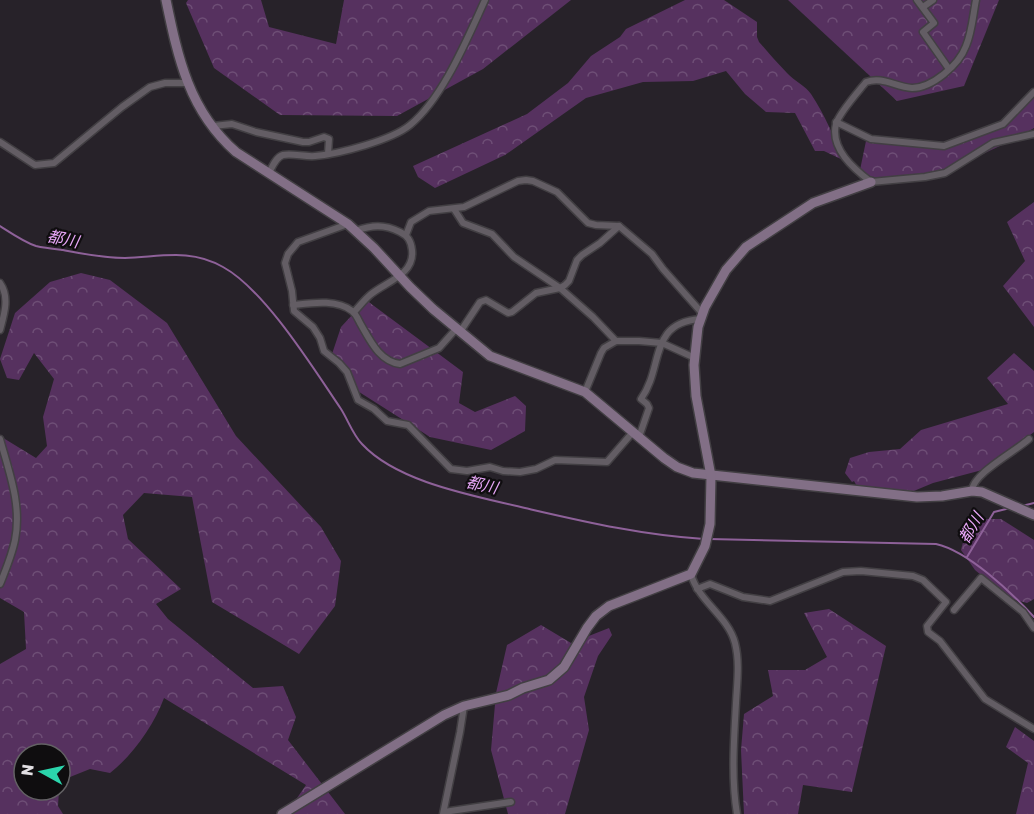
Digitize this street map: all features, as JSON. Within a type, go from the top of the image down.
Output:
[{"type":"street","points":[[166,0],[187,84],[213,126],[236,152],[348,224],[425,302],[490,356],[585,392],[677,467],[711,476],[746,477],[917,497],[942,496],[972,490],[994,496],[1034,515]]},
{"type":"street","points":[[268,172],[276,160],[283,155],[328,154],[373,143],[395,135],[411,124],[448,76],[485,0]]},
{"type":"street","points":[[917,0],[934,23],[923,32],[949,69]]},
{"type":"street","points":[[922,7],[933,0]]},
{"type":"street","points":[[871,182],[849,165],[838,146],[835,134],[836,122],[866,82],[881,80],[905,87],[922,87],[949,69],[966,47],[975,0]]},
{"type":"street","points":[[0,142],[35,165],[54,163],[150,87],[165,83],[187,84]]},
{"type":"street","points":[[836,122],[871,140],[944,146],[1003,124],[1034,92]]},
{"type":"street","points":[[213,126],[232,124],[256,132],[303,142],[324,137],[329,140],[328,154]]},
{"type":"street","points":[[282,814],[444,715],[464,706],[509,695],[549,680],[564,667],[596,616],[609,606],[691,574],[705,546],[708,534],[711,476],[696,396],[695,358],[701,316],[726,270],[746,247],[813,203],[871,182],[925,177],[945,172],[993,143],[1033,133]]},
{"type":"street","points":[[406,236],[411,222],[418,216],[438,209],[454,209],[474,203],[508,185],[526,180],[557,192],[588,223],[619,226],[652,254],[701,316]]},
{"type":"street","points":[[454,209],[463,223],[492,234],[514,256],[560,288],[616,341]]},
{"type":"street","points":[[348,224],[298,242],[288,254],[285,263],[294,311],[313,327],[324,351],[347,372],[358,400],[387,420],[408,425],[451,469],[467,471],[490,467],[503,471],[520,472],[536,469],[555,460],[607,462],[636,435],[649,408],[641,399],[651,384],[664,335],[672,328],[701,316]]},
{"type":"street","points":[[354,312],[369,295],[401,276],[411,262],[413,254],[410,240],[406,236],[385,226],[355,231]]},
{"type":"street","points":[[293,305],[325,302],[354,312],[375,350],[400,364],[439,348],[458,330],[480,302],[486,300],[508,313],[536,293],[560,288],[569,281],[577,260],[619,226]]},
{"type":"street","points":[[0,283],[6,299],[0,330]]},
{"type":"street","points":[[585,392],[604,348],[616,341],[662,343],[695,358]]},
{"type":"street","points":[[0,439],[17,504],[18,520],[12,554],[0,584]]},
{"type":"street","points":[[972,490],[972,486],[982,473],[1016,451],[1029,439]]},
{"type":"street","points":[[697,589],[710,584],[743,597],[770,601],[843,573],[861,571],[913,576],[923,580],[946,602],[927,626],[928,632],[940,640],[985,699],[1034,729]]},
{"type":"street","points":[[691,574],[697,589],[725,624],[734,640],[738,666],[734,737],[737,814]]},
{"type":"street","points":[[954,610],[981,578],[1023,612],[1034,628]]},
{"type":"street","points":[[464,706],[443,813],[511,802]]},
{"type":"green space","points":[[188,0],[261,0],[269,27],[336,44],[344,0],[571,0],[483,69],[397,116],[280,115],[214,68],[186,3]]},
{"type":"green space","points":[[685,0],[724,0],[757,22],[759,42],[790,76],[811,94],[845,161],[824,151],[815,151],[795,113],[766,112],[745,94],[726,71],[693,81],[643,82],[586,98],[505,155],[435,188],[418,177],[413,166],[527,114],[568,83],[591,56],[620,37],[626,29]]},
{"type":"green space","points":[[788,0],[999,0],[964,86],[897,101]]},
{"type":"green space","points":[[1034,96],[1034,128],[942,173],[875,179],[860,170],[866,141],[942,149],[1004,125]]},
{"type":"green space","points":[[1034,202],[1034,327],[1003,286],[1025,261],[1007,222]]},
{"type":"green space","points":[[81,273],[110,280],[167,323],[236,436],[321,527],[341,561],[335,606],[299,654],[212,602],[192,497],[144,493],[123,515],[128,539],[181,589],[156,604],[168,619],[253,688],[283,686],[296,717],[288,740],[345,814],[286,814],[306,785],[164,698],[155,719],[142,739],[110,773],[90,769],[72,776],[72,742],[12,742],[12,802],[58,802],[63,814],[0,814],[0,664],[26,649],[24,612],[0,598],[0,436],[36,458],[47,446],[43,417],[54,379],[34,353],[19,380],[7,378],[0,359],[15,313],[50,282]]},
{"type":"green space","points":[[366,300],[463,372],[459,403],[475,412],[515,396],[526,406],[525,431],[491,450],[430,437],[356,390],[331,357],[341,327]]},
{"type":"green space","points":[[1014,353],[1034,371],[1034,432],[986,469],[933,483],[909,493],[859,490],[854,481],[852,482],[845,473],[850,458],[869,452],[900,449],[921,430],[1008,404],[987,378]]},
{"type":"green space","points":[[969,519],[1001,519],[1034,540],[1034,599],[1027,603],[1009,598],[975,570],[961,550]]},
{"type":"green space","points":[[829,609],[886,646],[852,792],[803,785],[798,814],[744,814],[741,750],[744,714],[773,696],[768,670],[805,670],[827,657],[804,613]]},
{"type":"green space","points":[[541,625],[571,643],[609,628],[612,635],[598,656],[584,697],[589,730],[565,814],[508,814],[491,750],[496,693],[507,645]]},
{"type":"green space","points":[[1015,727],[1034,741],[1034,814],[1016,814],[1028,763],[1006,747]]},
{"type":"waterway","name":"都川","points":[[0,226],[36,246],[117,258],[175,255],[199,257],[223,267],[255,293],[287,331],[341,409],[362,444],[396,469],[416,478],[461,493],[592,523],[704,539]]},
{"type":"waterway","name":"都川","points":[[1022,506],[1034,503]]},
{"type":"waterway","name":"都川","points":[[967,557],[994,512],[1010,508]]},
{"type":"waterway","name":"都川","points":[[709,539],[936,544],[962,555],[975,564],[1034,617]]}]
